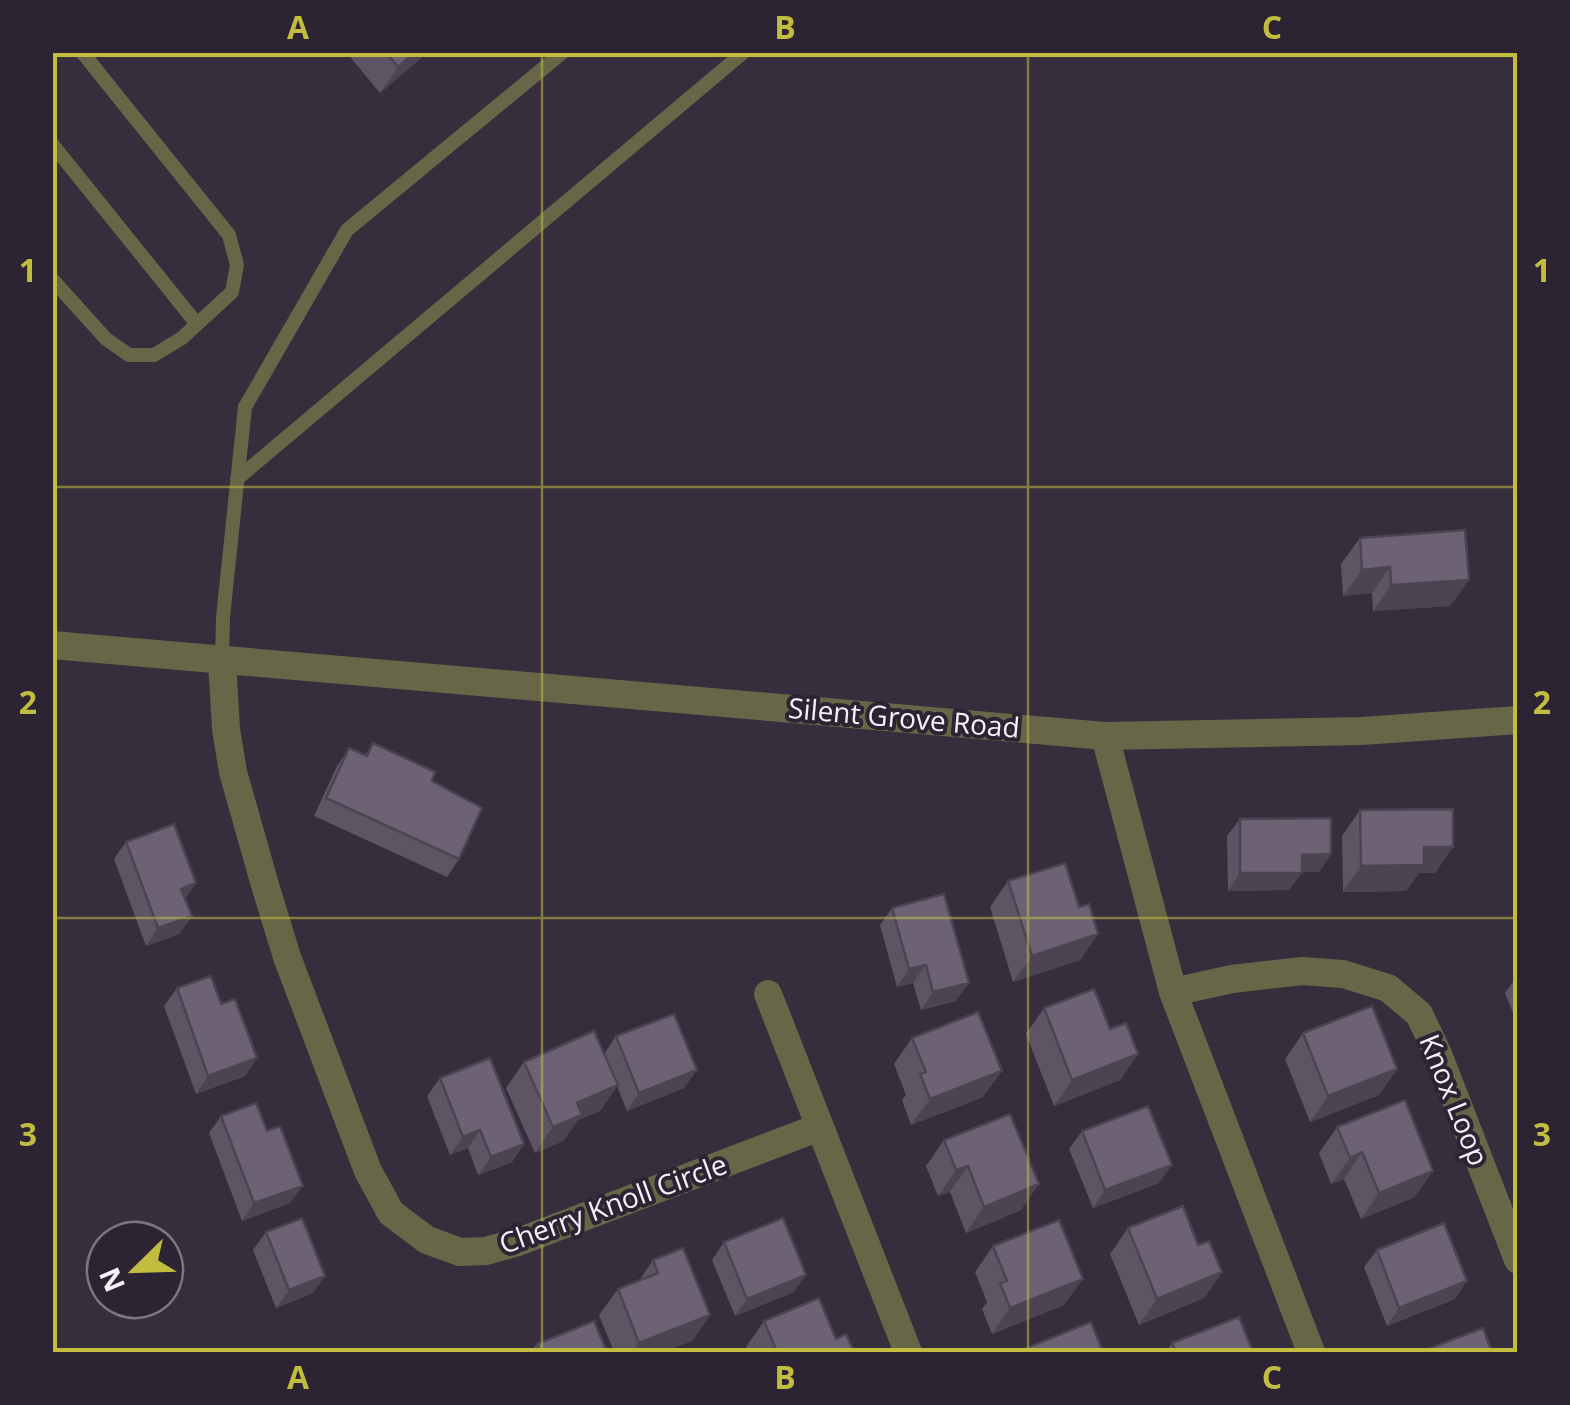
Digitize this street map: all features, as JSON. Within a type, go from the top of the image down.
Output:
[{"type":"street","name":"Silent Grove Road","points":[[52,645],[1106,736],[1362,731],[1518,720]]},
{"type":"street","name":"Cherry Knoll Circle","points":[[222,661],[226,729],[234,772],[276,921],[340,1100],[368,1171],[390,1212],[426,1240],[460,1252],[486,1250],[518,1242],[820,1127]]},
{"type":"street","points":[[1106,736],[1173,992],[1311,1352]]},
{"type":"street","name":"Knox Loop","points":[[1173,992],[1232,979],[1302,971],[1343,974],[1388,988],[1418,1014],[1438,1054],[1518,1260]]},
{"type":"street","points":[[768,994],[908,1352]]},
{"type":"lane","points":[[52,279],[106,339],[128,354],[154,355],[182,338],[232,292],[237,265],[229,235],[82,52]]},
{"type":"lane","points":[[222,661],[245,406],[347,230],[563,52]]},
{"type":"lane","points":[[237,479],[744,52]]},
{"type":"lane","points":[[52,144],[197,324]]},
{"type":"building","points":[[386,52],[415,52],[398,67]]},
{"type":"building","points":[[1465,530],[1469,580],[1391,585],[1390,567],[1362,570],[1360,538]]},
{"type":"building","points":[[373,743],[435,772],[432,781],[482,808],[459,859],[326,798],[349,748],[367,756]]},
{"type":"building","points":[[1453,809],[1453,847],[1424,847],[1424,865],[1361,866],[1360,810]]},
{"type":"building","points":[[1331,818],[1331,854],[1302,855],[1302,873],[1240,873],[1240,819]]},
{"type":"building","points":[[174,824],[196,883],[181,889],[192,916],[158,928],[126,842]]},
{"type":"building","points":[[1065,863],[1079,907],[1089,904],[1098,934],[1032,956],[1008,881]]},
{"type":"building","points":[[944,894],[969,983],[933,992],[926,965],[909,969],[892,908]]},
{"type":"building","points":[[211,976],[221,1004],[235,999],[257,1058],[208,1076],[177,988]]},
{"type":"building","points":[[1094,989],[1110,1029],[1126,1023],[1138,1054],[1072,1080],[1044,1008]]},
{"type":"building","points":[[1372,1006],[1397,1069],[1328,1096],[1303,1033]]},
{"type":"building","points":[[978,1012],[1002,1071],[930,1099],[920,1074],[926,1072],[912,1038]]},
{"type":"building","points":[[674,1014],[697,1070],[639,1093],[616,1036]]},
{"type":"building","points":[[594,1031],[618,1085],[577,1103],[582,1115],[553,1127],[524,1062]]},
{"type":"building","points":[[490,1058],[524,1144],[491,1157],[480,1130],[463,1137],[440,1078]]},
{"type":"building","points":[[1405,1100],[1433,1171],[1379,1193],[1362,1152],[1350,1158],[1337,1127]]},
{"type":"building","points":[[256,1103],[267,1131],[280,1126],[303,1186],[254,1203],[221,1116]]},
{"type":"building","points":[[1148,1106],[1172,1165],[1105,1190],[1082,1131]]},
{"type":"building","points":[[1010,1114],[1039,1184],[984,1207],[968,1166],[956,1170],[944,1140]]},
{"type":"building","points":[[1183,1206],[1198,1245],[1209,1241],[1222,1272],[1157,1299],[1128,1228]]},
{"type":"building","points":[[302,1218],[325,1276],[289,1290],[266,1232]]},
{"type":"building","points":[[783,1218],[806,1275],[747,1299],[724,1242]]},
{"type":"building","points":[[1059,1220],[1083,1279],[1010,1308],[1000,1283],[1007,1281],[993,1246]]},
{"type":"building","points":[[1444,1223],[1467,1281],[1399,1308],[1377,1250]]},
{"type":"building","points":[[683,1248],[710,1315],[639,1343],[618,1289],[658,1273],[653,1260]]},
{"type":"building","points":[[819,1298],[836,1339],[846,1334],[854,1352],[777,1352],[764,1321]]},
{"type":"building","points":[[1239,1317],[1253,1352],[1176,1352],[1172,1343]]},
{"type":"building","points":[[594,1321],[607,1352],[540,1352],[537,1344]]},
{"type":"building","points":[[1091,1322],[1103,1352],[1024,1349]]},
{"type":"building","points":[[1483,1328],[1492,1352],[1420,1352]]}]
